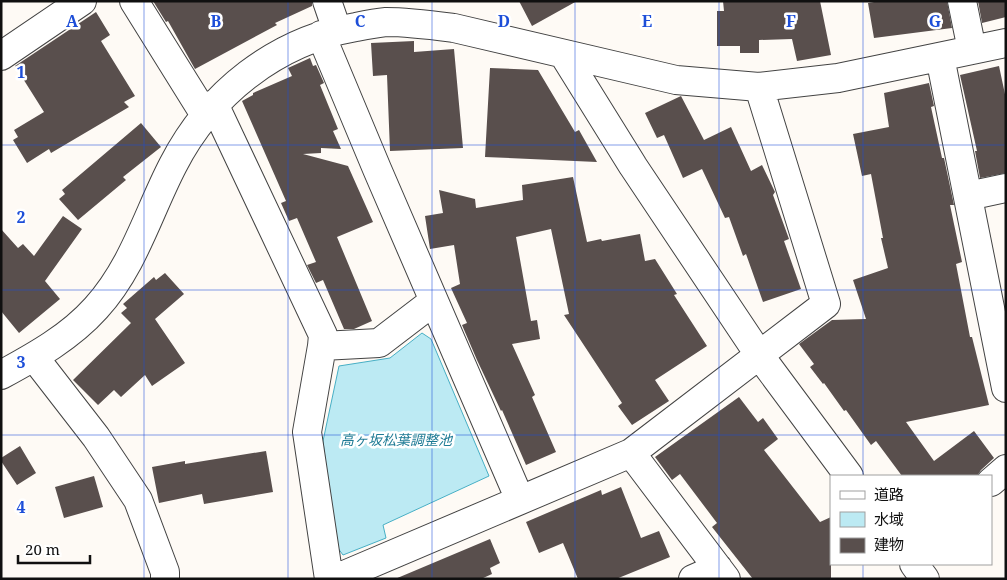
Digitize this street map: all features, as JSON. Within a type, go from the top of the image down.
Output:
[{"type":"street","points":[[1,56],[82,1]]},
{"type":"street","points":[[134,1],[210,109],[322,335],[322,346],[307,432],[329,579]]},
{"type":"street","points":[[327,1],[329,33],[377,169],[520,500]]},
{"type":"street","points":[[962,1],[972,50]]},
{"type":"street","points":[[1,375],[68,335],[96,308],[117,281],[134,252],[172,166],[185,142],[210,109],[250,72],[294,46],[385,12],[420,23],[454,28],[676,80],[758,87],[838,78],[1006,43]]},
{"type":"street","points":[[564,55],[633,166],[760,356],[848,475]]},
{"type":"street","points":[[940,57],[968,196],[1000,322],[1006,388]]},
{"type":"street","points":[[334,579],[631,453],[826,304],[758,87]]},
{"type":"street","points":[[968,196],[1006,188]]},
{"type":"street","points":[[322,346],[379,343],[434,301]]},
{"type":"street","points":[[34,357],[96,437],[138,500],[165,572],[165,579]]},
{"type":"street","points":[[631,453],[722,573],[693,579]]},
{"type":"street","points":[[992,481],[1006,470]]},
{"type":"street","points":[[915,565],[925,579]]},
{"type":"water","name":"高ヶ坂松葉調整池","points":[[422,333],[431,339],[489,476],[383,525],[386,538],[343,555],[335,544],[323,441],[339,366],[390,358]]},
{"type":"building","points":[[153,1],[312,1],[312,6],[275,23],[277,25],[195,69],[168,21],[166,22]]},
{"type":"building","points":[[519,1],[577,1],[532,26]]},
{"type":"building","points":[[723,1],[820,1],[831,55],[797,61],[792,39],[759,40],[759,53],[740,53],[740,46],[717,46],[717,11],[724,11]]},
{"type":"building","points":[[880,1],[947,1],[952,28],[874,38],[868,3]]},
{"type":"building","points":[[978,1],[1006,1],[1006,17],[982,23]]},
{"type":"building","points":[[96,12],[110,35],[101,41],[135,96],[124,102],[129,107],[51,153],[49,149],[27,163],[13,140],[18,137],[14,130],[44,112],[15,66]]},
{"type":"building","points":[[414,41],[414,52],[454,49],[463,148],[390,151],[387,75],[373,76],[371,43]]},
{"type":"building","points":[[310,58],[313,66],[316,65],[324,83],[320,85],[338,129],[333,131],[341,149],[321,148],[321,153],[303,154],[348,166],[373,222],[337,237],[372,321],[354,329],[344,329],[323,280],[316,283],[307,265],[316,262],[297,218],[289,221],[281,203],[286,201],[242,101],[253,95],[253,93],[292,76],[288,68]]},
{"type":"building","points":[[999,66],[1006,99],[1006,173],[980,178],[975,151],[977,151],[960,75]]},
{"type":"building","points":[[490,68],[538,70],[575,132],[579,130],[597,162],[485,157]]},
{"type":"building","points":[[929,83],[934,106],[931,107],[954,205],[950,205],[962,262],[956,264],[970,337],[972,337],[989,405],[906,422],[934,461],[974,431],[994,458],[978,475],[901,475],[876,441],[871,445],[846,410],[844,411],[810,367],[814,364],[799,344],[832,320],[866,319],[853,280],[888,268],[881,238],[883,238],[871,174],[862,176],[853,134],[889,127],[884,93]]},
{"type":"building","points":[[681,96],[704,140],[731,127],[751,171],[762,165],[775,192],[773,195],[789,239],[784,241],[801,289],[763,302],[746,254],[743,256],[729,217],[725,218],[702,169],[683,178],[664,135],[657,138],[645,113]]},
{"type":"building","points":[[141,123],[161,147],[123,177],[126,180],[78,220],[59,199],[65,194],[62,190]]},
{"type":"building","points":[[573,177],[587,242],[640,234],[645,261],[655,259],[677,294],[674,295],[707,346],[655,380],[669,401],[632,425],[618,406],[622,403],[564,315],[569,314],[551,229],[516,237],[531,321],[537,320],[540,339],[512,344],[535,395],[532,397],[556,452],[526,465],[462,325],[467,323],[451,288],[460,284],[454,245],[430,249],[425,216],[443,213],[439,190],[475,199],[476,208],[523,200],[522,185]]},
{"type":"building","points":[[63,216],[82,229],[45,281],[60,299],[19,333],[1,311],[1,229],[18,248],[23,244],[34,256]]},
{"type":"building","points":[[165,273],[184,294],[155,319],[185,363],[152,386],[145,375],[121,397],[114,390],[98,405],[73,380],[131,323],[121,313],[127,308],[123,304],[154,277],[156,280]]},
{"type":"building","points":[[739,397],[758,422],[763,418],[778,439],[764,450],[820,522],[830,517],[831,579],[753,579],[712,527],[717,523],[680,474],[672,480],[655,457]]},
{"type":"building","points":[[20,446],[36,473],[17,485],[1,461],[1,458]]},
{"type":"building","points":[[266,451],[273,492],[204,504],[202,494],[159,503],[152,467],[185,461],[185,464]]},
{"type":"building","points":[[94,476],[103,507],[64,518],[55,487]]},
{"type":"building","points":[[621,487],[641,538],[659,531],[670,557],[616,579],[578,579],[563,543],[539,553],[526,522],[601,490],[602,495]]},
{"type":"building","points":[[490,539],[500,563],[490,568],[492,574],[481,579],[395,579]]}]
